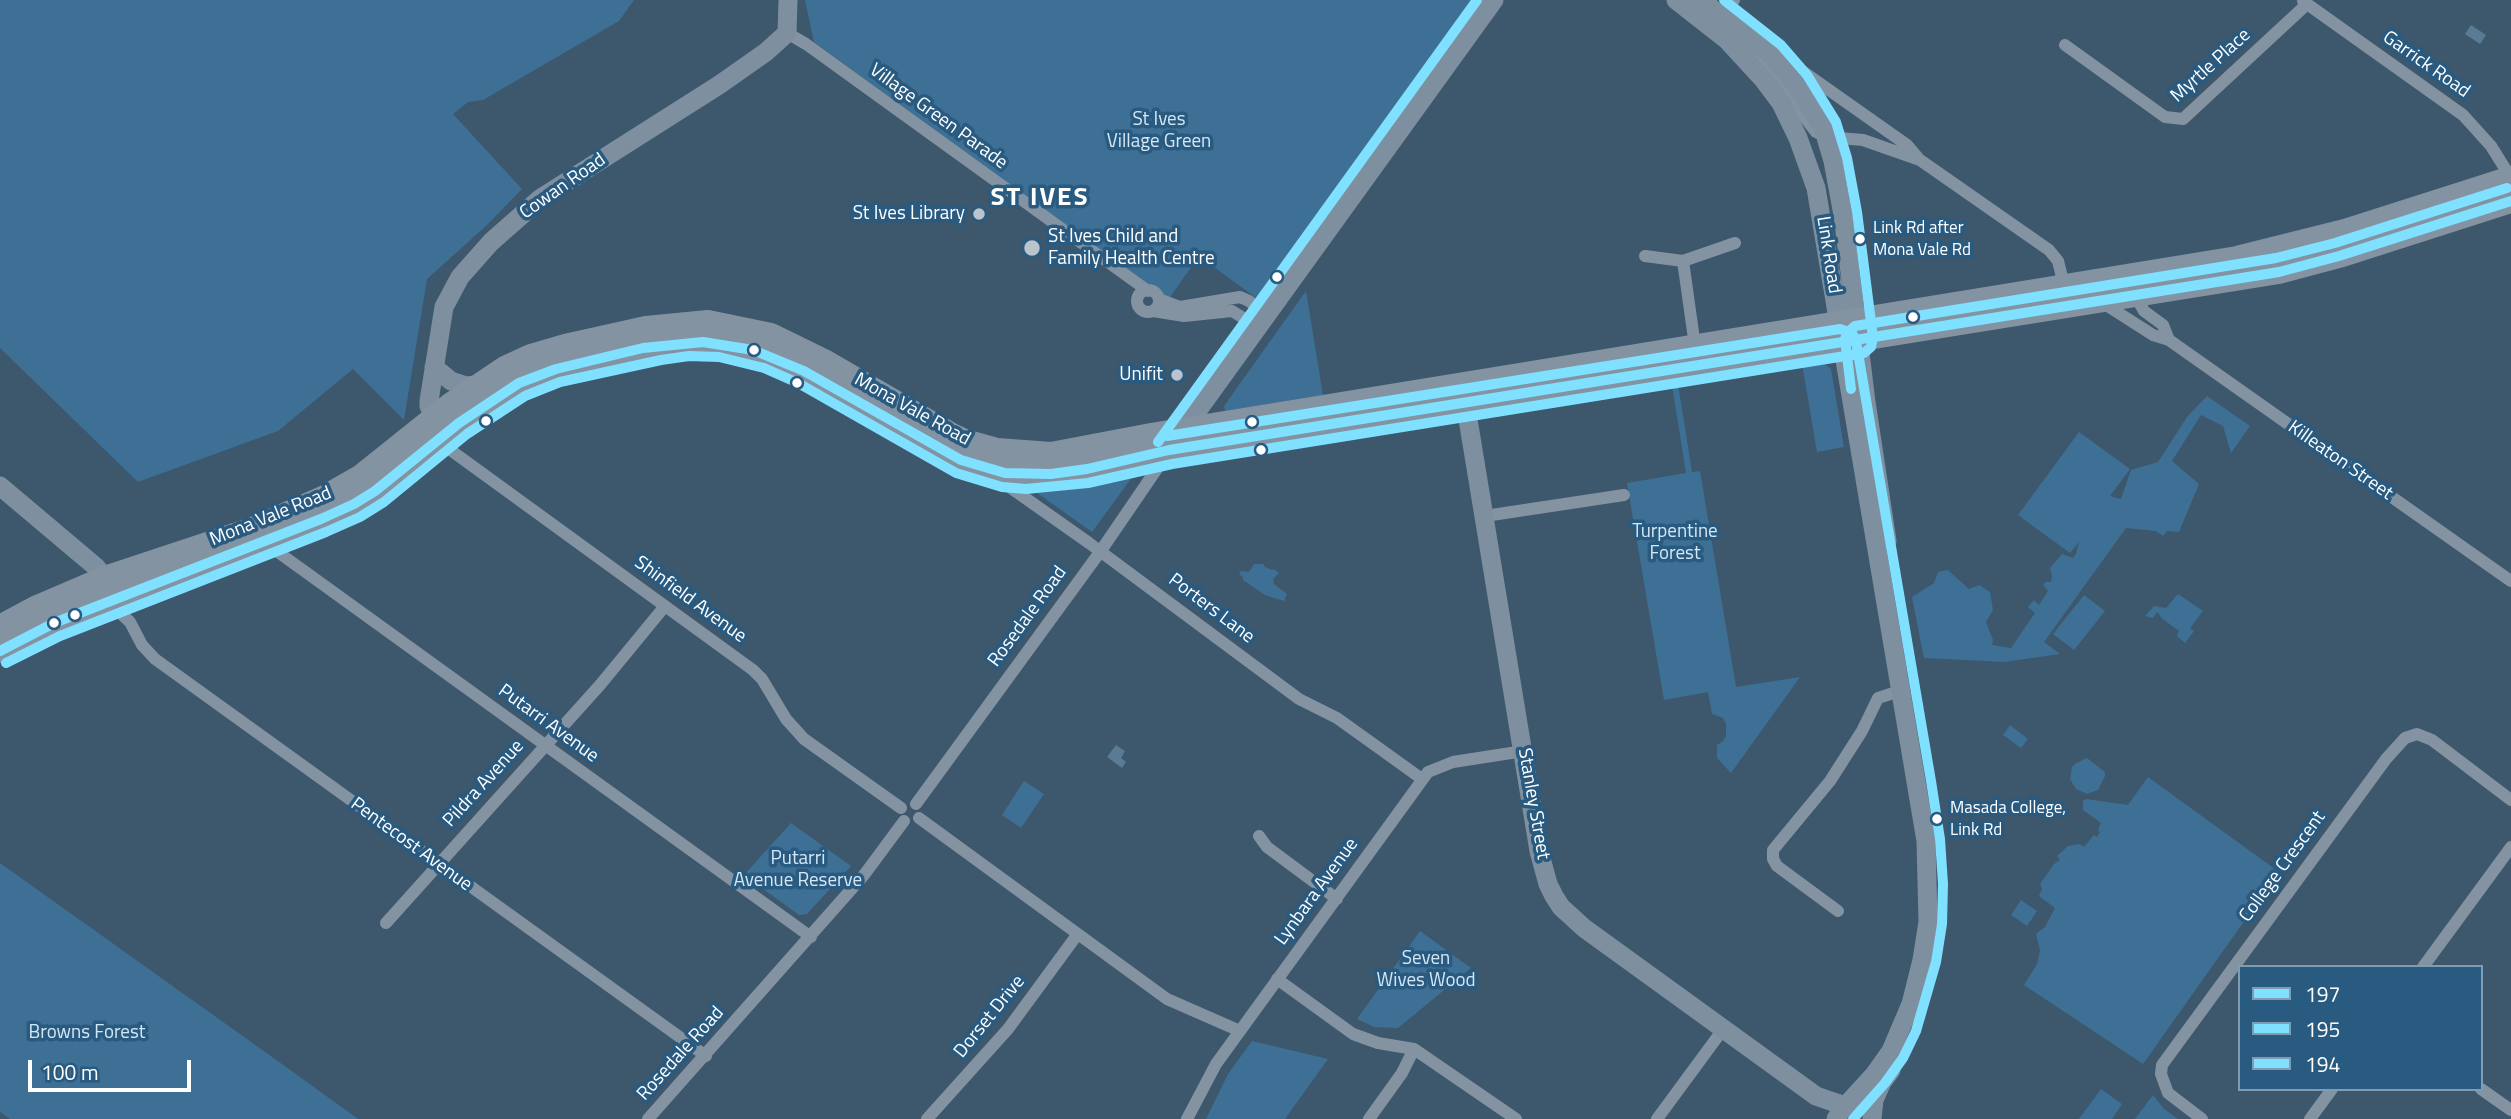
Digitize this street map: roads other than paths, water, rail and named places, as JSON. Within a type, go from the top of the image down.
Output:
[{"type":"highway","name":"Mona Vale Road","points":[[0,627],[35,608],[113,593],[264,542],[354,504],[375,491],[439,427],[477,384],[519,361],[565,346],[646,328],[708,322],[755,330],[789,342],[950,434],[985,448],[1015,453],[1051,454],[1176,441],[1849,331],[2064,286],[2237,258],[2295,246],[2511,178]]},
{"type":"highway","name":"Mona Vale Road","points":[[1464,394],[1695,346],[2100,301],[2279,272],[2339,256],[2511,201]]},
{"type":"highway","name":"Mona Vale Road","points":[[0,651],[113,593],[326,497],[439,427],[537,375],[643,348],[703,342],[753,349],[786,362],[944,452],[1005,473],[1051,474],[1121,462],[1176,441]]},
{"type":"main road","points":[[787,33],[788,0]]},
{"type":"main road","points":[[1176,441],[1494,0]]},
{"type":"main road","points":[[1676,0],[1723,14]]},
{"type":"main road","points":[[1701,0],[1723,14],[1783,68],[1806,99],[1826,137]]},
{"type":"main road","name":"Link Road","points":[[1723,14],[1736,48],[1781,103],[1798,138],[1816,188],[1849,331],[1928,777],[1938,856],[1937,901],[1927,981],[1914,1027],[1897,1062],[1882,1082],[1874,1100],[1872,1118]]},
{"type":"main road","name":"Cowan Road","points":[[439,427],[429,405],[434,367],[444,307],[460,276],[491,242],[541,198],[719,85],[766,52],[787,33]]},
{"type":"main road","name":"Link Road","points":[[1826,137],[1843,215],[1849,331],[1900,691],[1926,841],[1928,922],[1919,971],[1903,1026],[1891,1051],[1874,1075],[1841,1112]]},
{"type":"main road","points":[[434,367],[452,381],[466,386],[477,384]]},
{"type":"main road","name":"Stanley Street","points":[[1464,394],[1548,884],[1562,907],[1584,928],[1816,1096],[1841,1112],[1864,1107],[1872,1118]]},
{"type":"main road","name":"Pentecost Avenue","points":[[0,486],[96,567],[113,593]]},
{"type":"street","name":"Myrtle Place","points":[[2065,45],[2165,117],[2183,119],[2304,2]]},
{"type":"street","name":"Garrick Road","points":[[2304,2],[2463,115],[2491,146],[2511,178]]},
{"type":"street","points":[[1723,14],[1907,145],[1920,160],[2049,250],[2058,261],[2064,286]]},
{"type":"street","name":"Village Green Parade","points":[[787,33],[806,44],[1135,282],[1143,293]]},
{"type":"street","points":[[1826,137],[1863,140],[1920,160]]},
{"type":"street","points":[[1645,256],[1683,261],[1735,243]]},
{"type":"street","points":[[1683,261],[1695,346]]},
{"type":"street","name":"Killeaton Street","points":[[2064,286],[2068,293],[2086,293],[2153,335],[2169,340],[2511,581]]},
{"type":"street","points":[[1143,293],[1155,293],[1156,305],[1146,312],[1137,302],[1143,293]]},
{"type":"street","name":"Killeaton Street","points":[[2135,295],[2144,311],[2163,325],[2169,340]]},
{"type":"street","points":[[1156,305],[1184,316],[1232,311],[1263,321]]},
{"type":"street","name":"Shinfield Avenue","points":[[439,427],[449,449],[753,670],[762,679],[786,719],[804,739],[903,815]]},
{"type":"street","name":"Rosedale Road","points":[[916,804],[1100,552],[1176,441]]},
{"type":"street","name":"Porters Lane","points":[[980,466],[1299,699],[1337,718],[1422,779]]},
{"type":"street","points":[[1485,516],[1624,495]]},
{"type":"street","name":"Putarri Avenue","points":[[264,542],[811,937]]},
{"type":"street","name":"Pentecost Avenue","points":[[113,593],[142,645],[155,659],[706,1056]]},
{"type":"street","name":"Pentecost Avenue","points":[[113,593],[115,608],[130,622]]},
{"type":"street","name":"Pildra Avenue","points":[[386,923],[600,685],[664,606]]},
{"type":"street","points":[[1838,911],[1777,866],[1773,859],[1773,850],[1830,781],[1862,732],[1878,698],[1900,691]]},
{"type":"street","name":"College Crescent","points":[[2202,1119],[2168,1093],[2161,1074],[2162,1065],[2386,759],[2405,738],[2417,734],[2431,740],[2511,800]]},
{"type":"street","name":"Lynbara Avenue","points":[[1187,1119],[1216,1064],[1430,770],[1444,764],[1524,751]]},
{"type":"street","points":[[906,804],[916,804],[920,812],[914,823],[903,815],[906,804]]},
{"type":"street","name":"Rosedale Road","points":[[648,1119],[864,876],[903,815]]},
{"type":"street","points":[[919,818],[1167,999],[1240,1031]]},
{"type":"street","points":[[1259,836],[1267,847],[1337,899]]},
{"type":"street","points":[[2424,965],[2511,847]]},
{"type":"street","name":"Dorset Drive","points":[[927,1119],[1008,1030],[1077,935]]},
{"type":"street","points":[[1277,979],[1353,1034],[1378,1042],[1414,1048],[1516,1119]]},
{"type":"street","points":[[1657,1119],[1724,1028]]},
{"type":"street","points":[[1369,1119],[1402,1073],[1414,1048]]},
{"type":"street","points":[[2483,1090],[2511,1110]]},
{"type":"street","points":[[2311,1119],[2331,1091]]},
{"type":"place","name":"St Ives Library","points":[[979,214]]},
{"type":"place","name":"Link Rd after Mona Vale Rd","points":[[1860,239]]},
{"type":"place","name":"St Ives Child and Family Health Centre","points":[[1032,248]]},
{"type":"place","name":"Unifit","points":[[1177,375]]},
{"type":"place","name":"Masada College, Link Rd","points":[[1937,819]]},
{"type":"district","name":"ST IVES","points":[[1040,199]]},
{"type":"park label","name":"St Ives Village Green","points":[[1159,131]]},
{"type":"park label","name":"Turpentine Forest","points":[[1675,543]]},
{"type":"park label","name":"Putarri Avenue Reserve","points":[[798,870]]},
{"type":"park label","name":"Seven Wives Wood","points":[[1426,970]]},
{"type":"park label","name":"Browns Forest","points":[[87,1033]]}]
